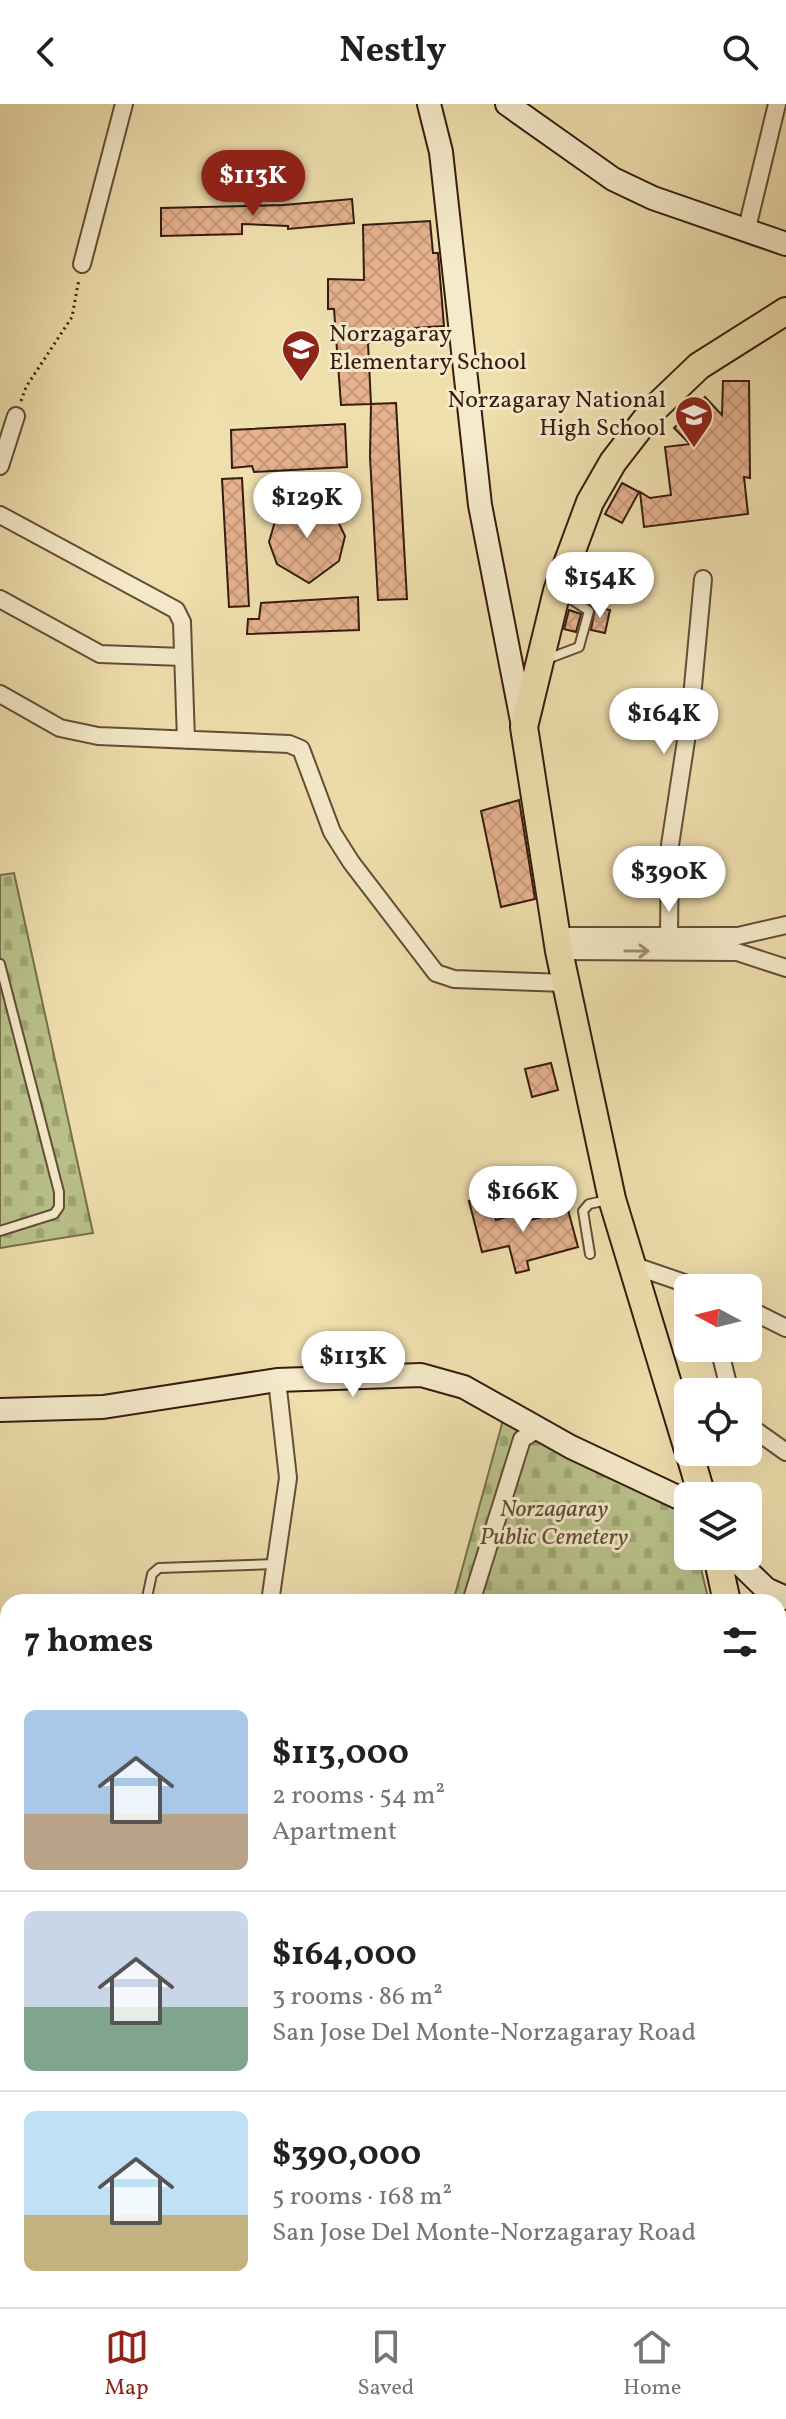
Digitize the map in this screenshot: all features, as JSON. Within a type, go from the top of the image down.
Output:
[{"type":"main road","points":[[674,1407],[612,1199],[557,943],[524,727],[543,660],[557,591],[590,502],[637,429],[699,366],[786,311]]},
{"type":"main road","points":[[720,1570],[725,1594]]},
{"type":"street","points":[[82,264],[124,104]]},
{"type":"street","points":[[429,104],[441,152],[480,505],[524,727]]},
{"type":"street","points":[[507,104],[613,179],[746,232],[786,244]]},
{"type":"street","points":[[746,232],[777,104]]},
{"type":"street","points":[[0,466],[9,423]]},
{"type":"street","points":[[0,515],[176,610],[182,622],[186,740]]},
{"type":"street","points":[[669,934],[670,845],[691,708],[703,579]]},
{"type":"street","points":[[0,599],[100,654],[183,657]]},
{"type":"street","points":[[0,694],[60,728],[98,736],[289,744],[301,749],[332,832],[351,862],[436,973],[454,979],[565,983]]},
{"type":"street","points":[[557,943],[669,934],[738,936],[786,925]]},
{"type":"street","points":[[557,943],[737,952],[786,968]]},
{"type":"street","points":[[629,1264],[674,1279]]},
{"type":"street","points":[[762,1316],[786,1328]]},
{"type":"street","points":[[0,1410],[103,1407],[277,1380],[391,1373],[440,1378],[674,1495]]},
{"type":"street","points":[[271,1594],[288,1478],[277,1380]]},
{"type":"street","points":[[474,1594],[522,1439],[538,1429]]},
{"type":"street","points":[[762,1435],[786,1452]]},
{"type":"street","points":[[746,1570],[766,1589],[777,1594]]},
{"type":"lane","points":[[543,660],[579,647],[589,611],[557,591]]},
{"type":"lane","points":[[0,964],[59,1192],[59,1207],[54,1214],[0,1231]]},
{"type":"lane","points":[[590,1254],[583,1211],[589,1204],[612,1199]]},
{"type":"lane","points":[[148,1594],[152,1574],[159,1568],[276,1564]]},
{"type":"path","points":[[9,423],[26,387],[72,317],[82,264]]},
{"type":"green space","points":[[14,873],[93,1233],[0,1248],[0,875]]},
{"type":"green space","name":"Norzagaray Public Cemetery","points":[[505,1413],[674,1500],[674,1570],[701,1570],[707,1594],[455,1594]]},
{"type":"building","points":[[352,199],[354,223],[288,229],[288,226],[242,224],[242,234],[161,236],[161,208],[283,205]]},
{"type":"building","points":[[430,221],[433,253],[438,253],[444,326],[388,330],[389,342],[368,343],[371,404],[341,405],[334,309],[328,309],[328,279],[364,280],[363,225]]},
{"type":"building","points":[[723,381],[749,381],[750,478],[744,477],[748,514],[644,527],[640,492],[650,498],[671,495],[665,447],[690,444],[674,428],[705,397],[722,415]]},
{"type":"building","points":[[396,403],[407,599],[378,600],[370,457],[371,404]]},
{"type":"building","points":[[345,424],[347,467],[254,472],[252,466],[232,468],[231,430]]},
{"type":"building","points":[[242,478],[249,606],[229,607],[222,479]]},
{"type":"building","points":[[622,483],[639,492],[622,523],[605,514]]},
{"type":"building","points":[[310,502],[334,513],[345,536],[339,561],[309,583],[277,564],[269,542],[276,518],[285,508]]},
{"type":"building","points":[[358,597],[359,630],[247,634],[248,619],[259,619],[261,603]]},
{"type":"building","points":[[595,607],[610,610],[605,633],[591,630]]},
{"type":"building","points":[[569,610],[581,614],[576,632],[564,629]]},
{"type":"building","points":[[519,800],[535,899],[501,907],[481,811]]},
{"type":"building","points":[[551,1063],[558,1090],[532,1097],[525,1069]]},
{"type":"building","points":[[490,1196],[496,1220],[517,1214],[519,1223],[568,1210],[578,1247],[527,1261],[529,1270],[516,1273],[509,1246],[482,1252],[469,1201]]},
{"type":"place","name":"Norzagaray Elementary School","points":[[301,383]]},
{"type":"place","name":"Norzagaray National High School","points":[[694,449]]}]
